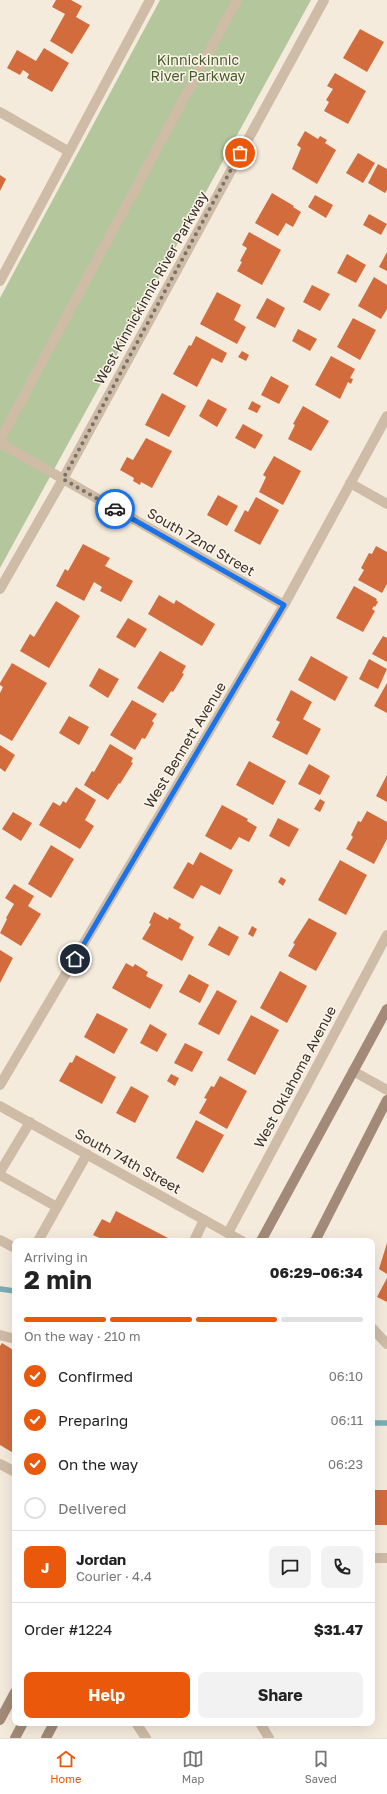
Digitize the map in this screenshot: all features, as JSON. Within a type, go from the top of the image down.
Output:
[{"type":"main road","points":[[263,1238],[387,1009]]},
{"type":"main road","points":[[317,1238],[387,1100]]},
{"type":"main road","points":[[0,1720],[12,1698]]},
{"type":"main road","points":[[15,1738],[21,1726]]},
{"type":"main road","points":[[46,1738],[52,1726]]},
{"type":"street","points":[[0,282],[68,151],[150,0]]},
{"type":"street","points":[[0,441],[237,0]]},
{"type":"street","name":"West Kinnickinnic River Parkway","points":[[0,589],[63,479],[324,0]]},
{"type":"street","points":[[0,112],[68,151]]},
{"type":"street","name":"West Bennett Avenue","points":[[0,1084],[284,605],[387,416]]},
{"type":"street","name":"South 72nd Street","points":[[0,441],[63,479],[284,605]]},
{"type":"street","points":[[350,483],[387,504]]},
{"type":"street","name":"West Oklahoma Avenue","points":[[228,1233],[387,935]]},
{"type":"street","points":[[353,1071],[387,1090]]},
{"type":"street","name":"South 74th Street","points":[[0,1106],[237,1238]]},
{"type":"street","points":[[0,1172],[30,1122]]},
{"type":"street","points":[[40,1238],[87,1154]]},
{"type":"street","points":[[0,1175],[57,1207]]},
{"type":"street","points":[[195,1238],[204,1220]]},
{"type":"street","points":[[0,1240],[12,1246]]},
{"type":"street","points":[[375,1331],[387,1344]]},
{"type":"street","points":[[0,1335],[12,1338]]},
{"type":"street","points":[[0,1464],[12,1470]]},
{"type":"street","points":[[375,1558],[387,1558]]},
{"type":"street","points":[[138,1726],[146,1738]]},
{"type":"street","points":[[262,1726],[269,1738]]},
{"type":"green space","name":"Kinnickinnic River Parkway","points":[[160,0],[311,0],[0,568],[0,298]]},
{"type":"building","points":[[56,0],[71,0],[82,6],[76,17],[90,25],[72,54],[50,41],[65,14],[52,7]]},
{"type":"building","points":[[360,29],[384,42],[367,72],[343,58]]},
{"type":"building","points":[[44,48],[69,63],[52,92],[27,78],[29,74],[23,70],[20,75],[7,68],[17,50],[36,61]]},
{"type":"building","points":[[335,73],[366,91],[348,124],[324,111],[329,102],[326,100],[333,89],[327,86]]},
{"type":"building","points":[[305,131],[318,139],[320,136],[327,140],[325,143],[336,150],[317,184],[292,169],[301,148],[297,145]]},
{"type":"building","points":[[358,153],[375,163],[363,183],[346,173]]},
{"type":"building","points":[[378,164],[387,169],[387,190],[385,193],[368,183]]},
{"type":"building","points":[[0,175],[6,179],[0,191]]},
{"type":"building","points":[[272,193],[301,212],[293,227],[286,223],[278,236],[255,223]]},
{"type":"building","points":[[315,195],[333,205],[326,218],[308,207]]},
{"type":"building","points":[[369,214],[387,224],[381,235],[363,225]]},
{"type":"building","points":[[249,232],[281,250],[262,285],[237,271],[242,262],[240,261],[247,248],[242,245]]},
{"type":"building","points":[[387,252],[387,271],[379,267]]},
{"type":"building","points":[[347,254],[366,265],[356,283],[337,273]]},
{"type":"building","points":[[374,277],[387,285],[387,309],[381,319],[358,306]]},
{"type":"building","points":[[312,285],[330,294],[320,311],[303,302]]},
{"type":"building","points":[[217,292],[241,305],[234,320],[246,327],[237,344],[200,324]]},
{"type":"building","points":[[267,298],[285,308],[275,328],[256,318]]},
{"type":"building","points":[[353,318],[376,330],[360,360],[337,347]]},
{"type":"building","points":[[298,329],[317,339],[310,351],[292,341]]},
{"type":"building","points":[[196,336],[227,353],[222,363],[212,358],[197,387],[173,374],[189,345],[191,346]]},
{"type":"building","points":[[242,351],[249,355],[246,361],[238,357]]},
{"type":"building","points":[[331,356],[355,369],[350,378],[353,379],[351,384],[348,382],[340,399],[315,385]]},
{"type":"building","points":[[271,376],[289,386],[279,404],[261,395]]},
{"type":"building","points":[[162,393],[186,406],[169,437],[145,425]]},
{"type":"building","points":[[208,399],[227,409],[217,427],[199,416]]},
{"type":"building","points":[[252,401],[261,406],[257,413],[248,409]]},
{"type":"building","points":[[303,406],[329,421],[311,451],[288,439],[295,425],[293,424]]},
{"type":"building","points":[[243,424],[263,435],[255,449],[235,438]]},
{"type":"building","points":[[146,438],[172,451],[152,488],[141,482],[140,485],[133,481],[134,478],[120,470],[127,457],[133,460]]},
{"type":"building","points":[[274,456],[301,471],[283,505],[259,492],[266,477],[263,475]]},
{"type":"building","points":[[218,495],[238,506],[227,526],[207,515]]},
{"type":"building","points":[[256,497],[279,510],[260,545],[234,531],[245,510],[248,512]]},
{"type":"building","points":[[83,544],[110,558],[105,566],[133,581],[121,602],[100,591],[102,587],[94,582],[84,601],[56,586],[65,569],[68,571]]},
{"type":"building","points":[[376,546],[387,552],[387,584],[382,593],[358,580],[364,570],[361,568],[369,553],[372,554]]},
{"type":"building","points":[[354,586],[377,599],[376,600],[378,602],[372,609],[375,611],[363,632],[336,618]]},
{"type":"building","points":[[159,595],[174,604],[176,600],[215,624],[202,646],[148,614]]},
{"type":"building","points":[[56,601],[80,616],[49,668],[20,651],[30,634],[34,637]]},
{"type":"building","points":[[128,618],[147,629],[135,648],[116,637]]},
{"type":"building","points":[[383,636],[387,638],[387,662],[372,654]]},
{"type":"building","points":[[160,651],[186,666],[182,673],[184,674],[173,692],[171,691],[163,703],[137,688]]},
{"type":"building","points":[[311,656],[348,677],[335,701],[298,680]]},
{"type":"building","points":[[369,659],[387,669],[378,689],[359,679]]},
{"type":"building","points":[[12,663],[47,683],[12,741],[0,734],[0,693],[3,687],[0,683]]},
{"type":"building","points":[[99,668],[119,679],[108,698],[89,686]]},
{"type":"building","points":[[387,683],[387,713],[374,706]]},
{"type":"building","points":[[291,690],[312,702],[303,719],[321,729],[307,755],[272,737],[280,722],[276,720]]},
{"type":"building","points":[[132,700],[157,714],[152,721],[154,723],[145,739],[142,738],[135,750],[110,735]]},
{"type":"building","points":[[69,716],[89,727],[79,745],[59,733]]},
{"type":"building","points":[[110,744],[133,758],[131,762],[133,763],[108,800],[84,785],[92,771],[94,772]]},
{"type":"building","points":[[0,745],[15,755],[5,772],[0,768]]},
{"type":"building","points":[[249,761],[286,781],[273,805],[236,785]]},
{"type":"building","points":[[309,764],[330,776],[320,795],[298,784]]},
{"type":"building","points":[[387,775],[387,802],[376,796]]},
{"type":"building","points":[[76,787],[96,800],[85,820],[94,826],[80,849],[39,825],[53,802],[60,806],[63,801],[66,803]]},
{"type":"building","points":[[320,799],[325,802],[320,812],[314,809]]},
{"type":"building","points":[[222,805],[248,819],[247,821],[257,827],[249,842],[239,837],[231,850],[205,836]]},
{"type":"building","points":[[367,811],[387,822],[387,839],[374,864],[346,849],[353,837],[351,835],[358,821],[361,822]]},
{"type":"building","points":[[13,812],[32,823],[21,841],[2,829]]},
{"type":"building","points":[[278,818],[299,829],[289,847],[269,836]]},
{"type":"building","points":[[51,845],[74,859],[51,898],[28,884]]},
{"type":"building","points":[[200,852],[233,870],[220,895],[201,885],[193,899],[173,888],[188,862],[193,865]]},
{"type":"building","points":[[340,860],[367,875],[346,915],[318,900]]},
{"type":"building","points":[[281,877],[286,880],[283,886],[278,882]]},
{"type":"building","points":[[14,884],[34,896],[28,906],[41,914],[21,946],[0,933],[14,904],[5,898]]},
{"type":"building","points":[[154,912],[168,920],[169,917],[181,924],[179,928],[194,937],[182,961],[142,939],[151,924],[149,923]]},
{"type":"building","points":[[309,918],[337,933],[316,971],[288,956],[295,944],[293,943]]},
{"type":"building","points":[[219,926],[239,937],[229,956],[208,945]]},
{"type":"building","points":[[252,926],[257,929],[253,937],[248,934]]},
{"type":"building","points":[[0,950],[13,958],[0,983]]},
{"type":"building","points":[[126,963],[133,967],[135,964],[148,972],[146,976],[163,985],[150,1009],[112,988]]},
{"type":"building","points":[[280,971],[307,986],[287,1023],[260,1008]]},
{"type":"building","points":[[189,974],[209,985],[200,1003],[179,992]]},
{"type":"building","points":[[217,990],[237,1001],[219,1035],[198,1024]]},
{"type":"building","points":[[97,1013],[128,1029],[114,1054],[84,1037]]},
{"type":"building","points":[[251,1015],[279,1030],[255,1075],[227,1060]]},
{"type":"building","points":[[150,1024],[167,1034],[157,1052],[140,1043]]},
{"type":"building","points":[[185,1043],[203,1052],[192,1072],[174,1063]]},
{"type":"building","points":[[76,1055],[116,1077],[102,1104],[59,1081]]},
{"type":"building","points":[[171,1074],[179,1078],[175,1086],[167,1081]]},
{"type":"building","points":[[220,1076],[247,1091],[227,1129],[199,1113],[207,1099],[204,1098],[211,1086],[214,1087]]},
{"type":"building","points":[[131,1086],[149,1096],[135,1123],[116,1113]]},
{"type":"building","points":[[196,1120],[224,1135],[203,1173],[176,1158]]},
{"type":"building","points":[[116,1211],[168,1238],[100,1238],[93,1235],[102,1219],[110,1223]]},
{"type":"building","points":[[387,1243],[387,1274],[379,1269]]},
{"type":"building","points":[[387,1278],[387,1302],[377,1297]]},
{"type":"building","points":[[2,1343],[12,1349],[12,1452],[0,1445],[0,1346]]},
{"type":"building","points":[[375,1490],[387,1490],[387,1525],[375,1525]]},
{"type":"waterway","points":[[0,1289],[12,1291]]},
{"type":"waterway","points":[[375,1423],[387,1423]]},
{"type":"way so far","points":[[115,509],[63,479],[240,153]]},
{"type":"route","points":[[75,959],[284,605],[115,509]]}]
